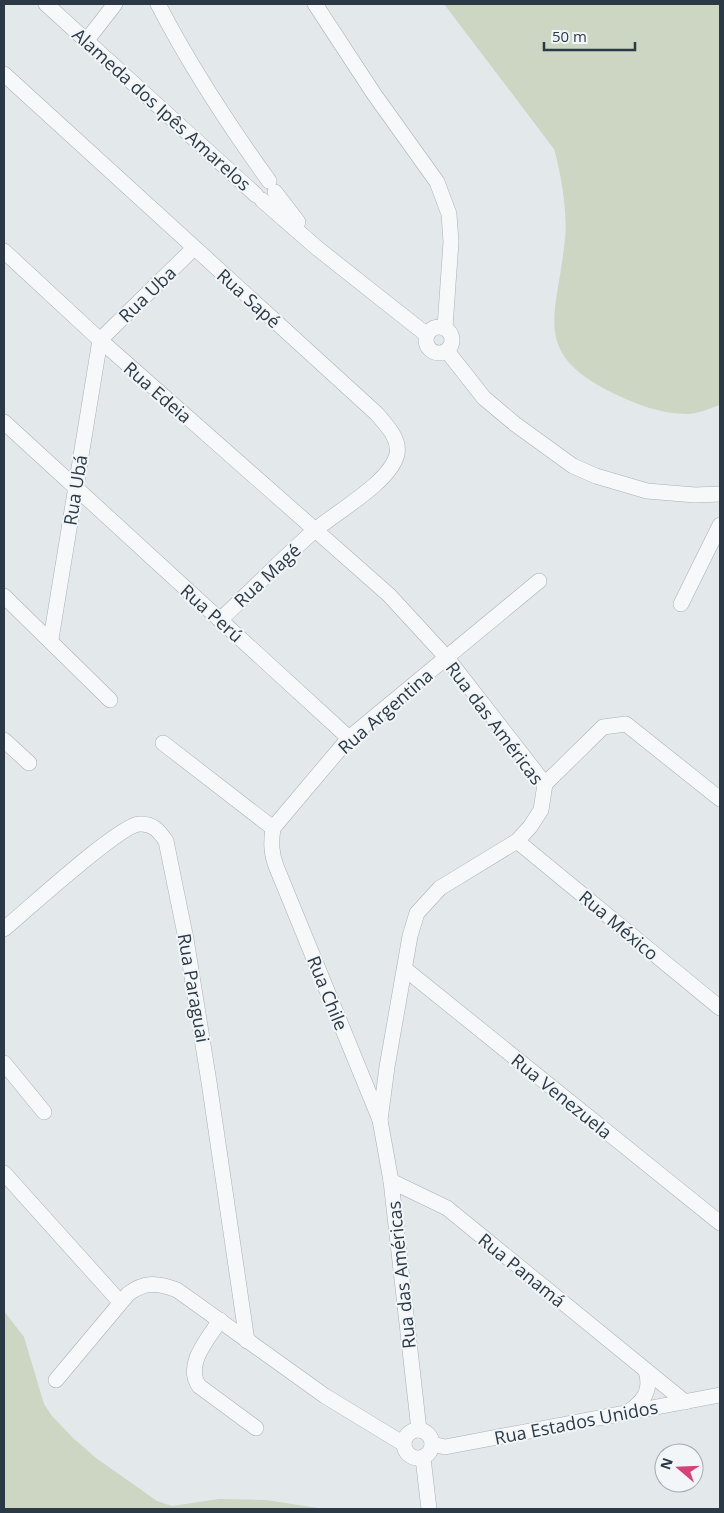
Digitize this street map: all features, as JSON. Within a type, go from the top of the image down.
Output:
[{"type":"street","name":"Alameda dos Ipês Amarelos","points":[[46,4],[266,192]]},
{"type":"street","points":[[87,40],[115,4]]},
{"type":"street","points":[[158,4],[183,53],[266,192],[317,248],[426,335]]},
{"type":"street","points":[[315,4],[374,94],[437,182],[449,214],[451,242],[445,327],[452,336],[451,347],[447,351],[436,353],[431,351],[426,341],[426,335],[434,327],[445,327]]},
{"type":"street","name":"Rua Sapé","points":[[4,74],[377,414],[396,441],[397,452],[389,470],[315,530]]},
{"type":"street","name":"Rua Uba","points":[[100,340],[194,248]]},
{"type":"street","name":"Rua Edeia","points":[[4,251],[100,340],[315,530]]},
{"type":"street","name":"Rua Ubá","points":[[51,640],[100,340]]},
{"type":"street","points":[[447,351],[484,398],[515,424],[573,466],[596,476],[647,491],[687,495],[720,494]]},
{"type":"street","name":"Rua Perú","points":[[4,422],[349,738]]},
{"type":"street","points":[[681,604],[720,525]]},
{"type":"street","name":"Rua Magé","points":[[220,620],[315,530]]},
{"type":"street","name":"Rua das Américas","points":[[315,530],[388,595],[447,658],[545,784],[540,810],[530,827],[517,841],[440,888],[417,912],[413,924],[387,1067],[380,1120],[390,1181],[418,1430]]},
{"type":"street","name":"Rua Argentina","points":[[273,828],[349,738],[539,581]]},
{"type":"street","points":[[4,596],[51,640],[110,700]]},
{"type":"street","points":[[545,784],[603,726],[626,724],[720,799]]},
{"type":"street","points":[[4,740],[29,763]]},
{"type":"street","points":[[163,743],[273,828]]},
{"type":"street","name":"Rua Paraguai","points":[[4,930],[106,843],[132,826],[148,825],[159,830],[166,842],[186,940],[247,1341]]},
{"type":"street","name":"Rua Chile","points":[[273,828],[271,851],[276,866],[380,1120]]},
{"type":"street","name":"Rua México","points":[[517,841],[720,1008]]},
{"type":"street","name":"Rua Venezuela","points":[[405,969],[720,1223]]},
{"type":"street","points":[[4,1063],[44,1112]]},
{"type":"street","points":[[4,1173],[120,1302]]},
{"type":"street","name":"Rua Panamá","points":[[390,1181],[447,1208],[685,1402]]},
{"type":"street","points":[[56,1380],[120,1302],[137,1287],[149,1284],[163,1284],[177,1290],[325,1396],[404,1444],[410,1456],[423,1458]]},
{"type":"street","points":[[220,1320],[198,1356],[193,1372],[194,1379],[199,1386],[256,1428]]},
{"type":"street","points":[[627,1413],[642,1403],[650,1382],[646,1371]]},
{"type":"street","name":"Rua Estados Unidos","points":[[432,1444],[445,1447],[720,1395]]},
{"type":"street","points":[[404,1444],[410,1432],[418,1430],[427,1433],[432,1444],[430,1451],[423,1458]]},
{"type":"street","points":[[423,1458],[429,1509]]},
{"type":"green space","points":[[444,4],[720,4],[720,405],[691,414],[678,414],[650,408],[615,394],[588,378],[570,363],[559,347],[555,330],[555,311],[562,265],[566,218],[554,149]]},
{"type":"green space","points":[[4,1311],[24,1337],[44,1404],[52,1416],[96,1458],[157,1501],[172,1506],[219,1499],[266,1500],[324,1509],[4,1509]]}]
